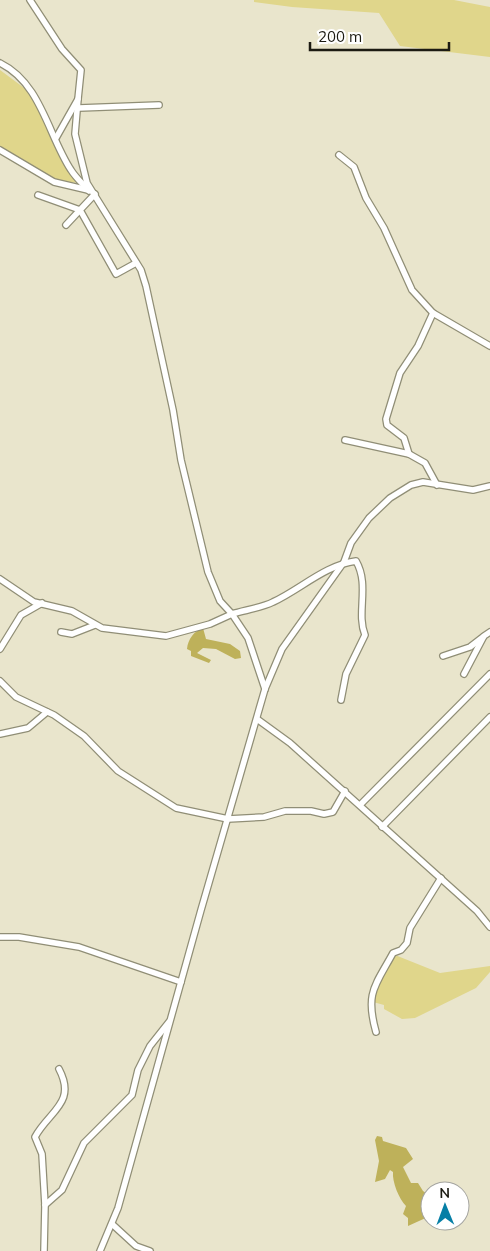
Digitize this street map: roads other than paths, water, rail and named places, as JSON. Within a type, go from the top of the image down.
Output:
[{"type":"street","points":[[30,0],[62,48],[81,70],[79,108],[75,134],[87,183],[141,270],[173,410],[181,460],[208,572],[220,601],[232,614],[248,638],[265,689]]},
{"type":"street","points":[[0,63],[22,78],[45,115],[71,170],[95,194]]},
{"type":"street","points":[[56,138],[78,99]]},
{"type":"street","points":[[79,108],[160,105]]},
{"type":"street","points":[[0,150],[54,182],[89,190]]},
{"type":"street","points":[[339,155],[354,167],[366,198],[384,228],[412,290],[433,313],[490,346]]},
{"type":"street","points":[[66,225],[95,194]]},
{"type":"street","points":[[38,195],[80,210],[116,274],[136,263]]},
{"type":"street","points":[[409,454],[404,438],[386,425],[386,419],[392,393],[400,373],[418,346],[433,313]]},
{"type":"street","points":[[345,440],[409,454],[425,463],[437,485]]},
{"type":"street","points":[[100,1251],[112,1224],[265,689],[282,649],[344,562],[351,543],[376,510],[390,498],[411,485],[423,482],[473,490],[490,486]]},
{"type":"street","points":[[0,579],[34,602],[72,611],[102,628],[166,636],[210,624],[232,614],[272,603],[330,568],[344,562],[356,561],[360,569],[364,604],[362,628],[365,635],[346,674],[341,700]]},
{"type":"street","points":[[0,650],[21,614],[42,603]]},
{"type":"street","points":[[61,632],[72,634],[95,625]]},
{"type":"street","points":[[442,656],[470,647],[487,634]]},
{"type":"street","points":[[464,674],[487,634]]},
{"type":"street","points":[[360,805],[490,674]]},
{"type":"street","points":[[0,681],[16,697],[54,715],[84,736],[118,771],[176,808],[228,819],[264,817],[284,811],[311,811],[324,814],[333,812],[345,791]]},
{"type":"street","points":[[0,734],[28,728],[47,712]]},
{"type":"street","points":[[382,826],[490,718]]},
{"type":"street","points":[[256,720],[290,743],[345,791],[477,911],[490,927]]},
{"type":"street","points":[[376,1032],[370,1007],[371,993],[393,952],[400,950],[407,943],[410,928],[441,878]]},
{"type":"street","points":[[0,937],[19,937],[72,945],[115,958],[181,982]]},
{"type":"street","points":[[46,1205],[62,1190],[84,1143],[132,1095],[138,1070],[150,1046],[170,1020]]},
{"type":"street","points":[[44,1251],[46,1205],[42,1154],[35,1137],[62,1102],[66,1086],[59,1069]]},
{"type":"street","points":[[112,1224],[136,1246],[150,1251]]}]
